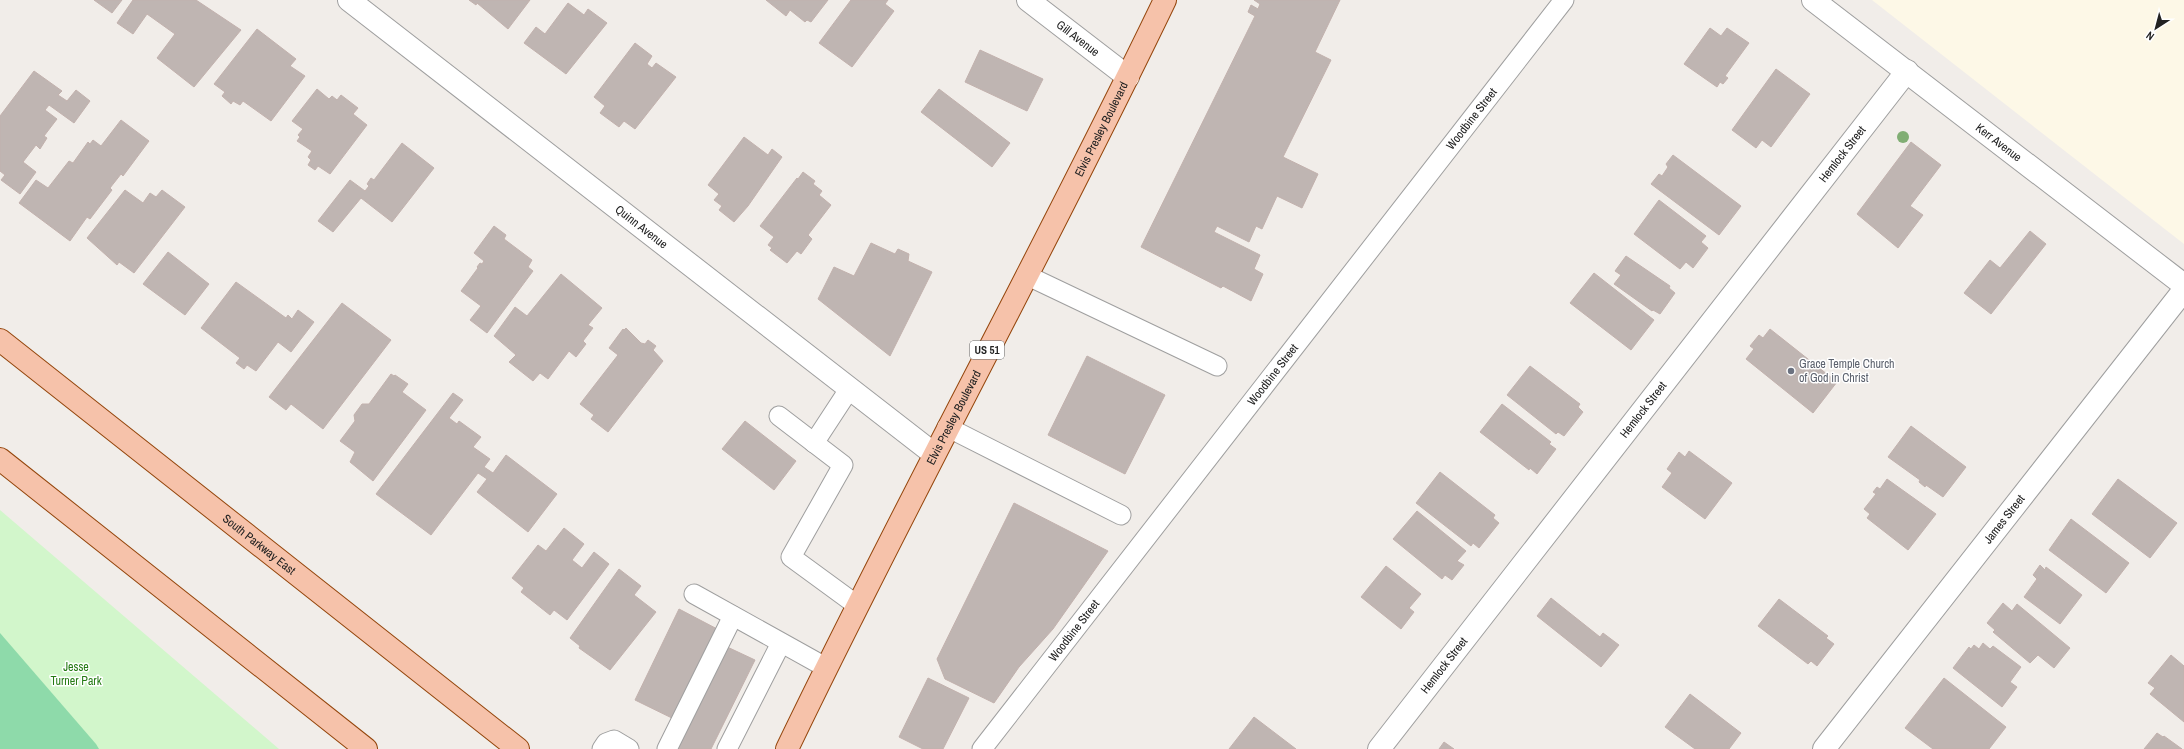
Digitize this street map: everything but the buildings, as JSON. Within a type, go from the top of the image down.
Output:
[{"type":"main road","name":"Elvis Presley Boulevard","points":[[791,748],[826,668],[934,454],[1128,77],[1165,0]]},
{"type":"main road","name":"South Parkway East","points":[[0,340],[518,749]]},
{"type":"main road","points":[[0,459],[366,749]]},
{"type":"street","name":"Quinn Avenue","points":[[349,0],[934,454]]},
{"type":"street","name":"Gill Avenue","points":[[1028,0],[1128,77]]},
{"type":"street","name":"Kerr Avenue","points":[[1813,0],[2184,285]]},
{"type":"street","name":"Hemlock Street","points":[[1379,749],[1907,71]]},
{"type":"street","name":"James Street","points":[[1824,749],[2184,290]]},
{"type":"lane","name":"Woodbine Street","points":[[982,749],[1564,0]]},
{"type":"lane","points":[[1026,275],[1218,366]]},
{"type":"lane","points":[[814,443],[850,388]]},
{"type":"lane","points":[[779,416],[843,465],[791,557],[858,606]]},
{"type":"lane","points":[[948,428],[1121,515]]},
{"type":"lane","points":[[694,594],[826,668]]},
{"type":"lane","points":[[667,749],[680,728],[716,656],[733,616]]},
{"type":"lane","points":[[721,748],[755,678],[781,643]]},
{"type":"lane","points":[[602,749],[606,743],[614,740],[629,749]]},
{"type":"shaded area","points":[[1872,0],[2184,0],[2184,244]]},
{"type":"green space","name":"Jesse Turner Park","points":[[0,510],[279,749],[0,749]]},
{"type":"green space","points":[[0,633],[96,744],[99,749],[0,749]]},
{"type":"place","name":"Grace Temple Church of God in Christ","points":[[1791,371]]}]
